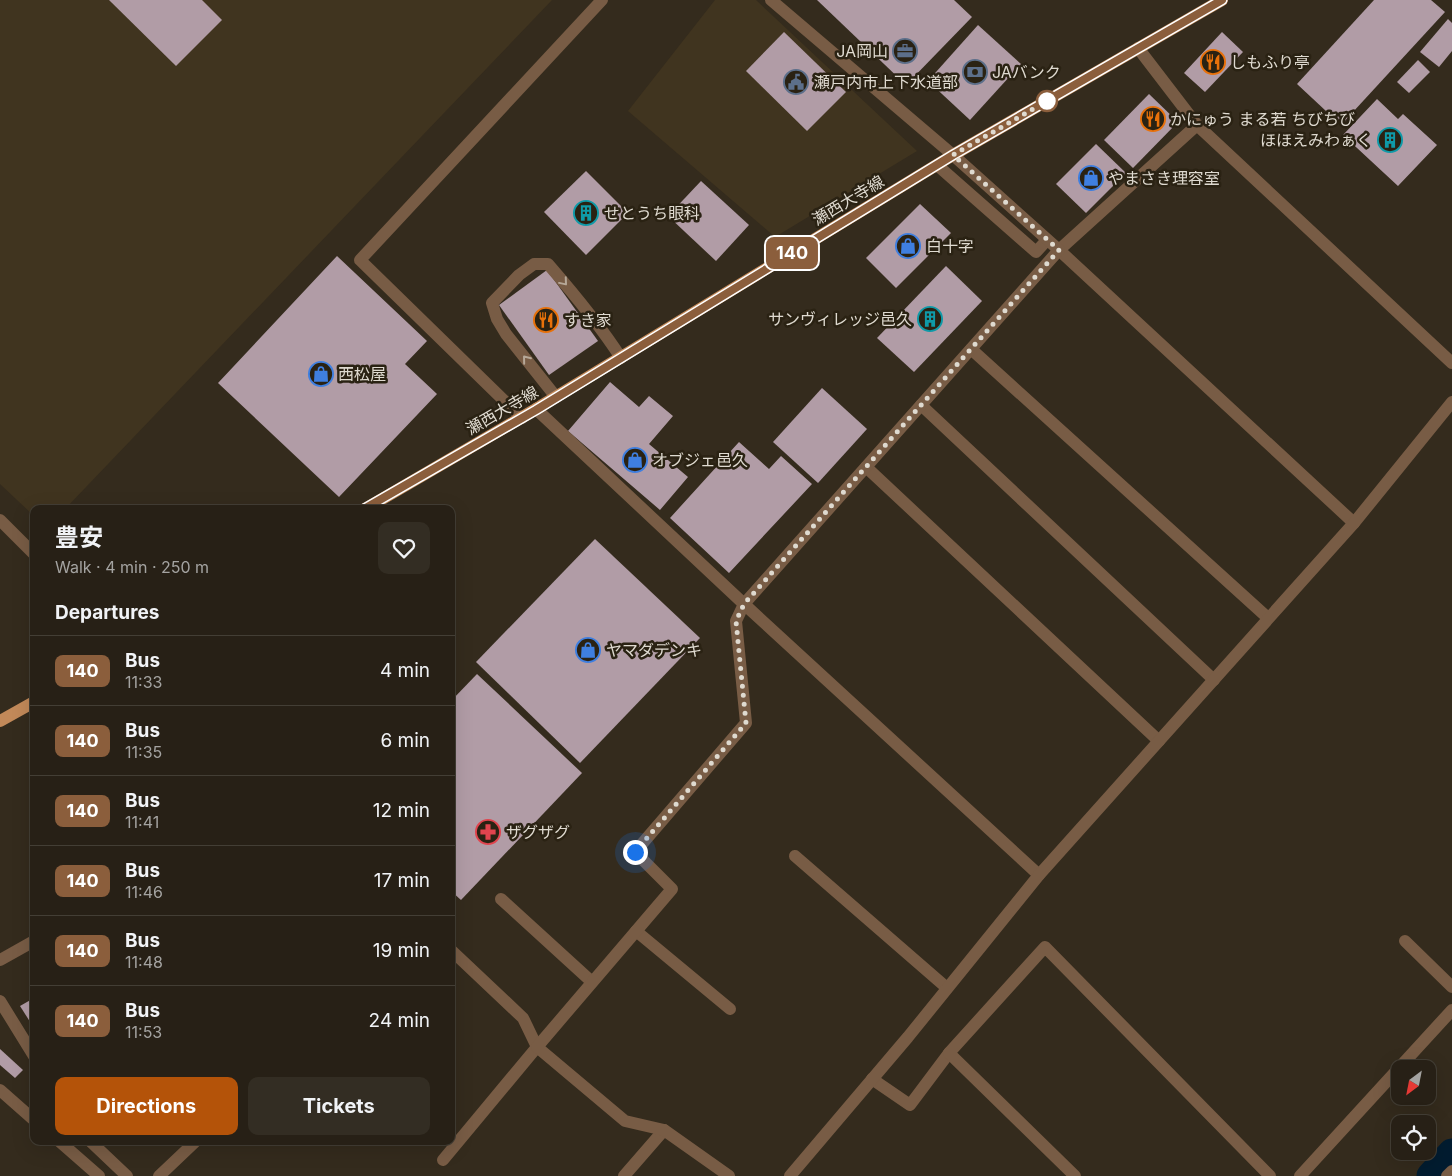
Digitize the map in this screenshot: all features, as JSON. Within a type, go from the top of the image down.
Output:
[{"type":"main road","name":"瀬西大寺線","points":[[371,505],[536,410],[953,155],[1222,0]]},
{"type":"main road","points":[[0,721],[30,704]]},
{"type":"street","points":[[522,418],[360,260],[602,0]]},
{"type":"street","points":[[771,0],[953,155],[1059,250],[1354,524]]},
{"type":"street","points":[[1138,48],[1197,125],[1452,363]]},
{"type":"street","points":[[443,1160],[672,889],[635,852],[746,723],[736,621],[744,604],[1059,250],[1197,125]]},
{"type":"street","points":[[937,165],[1036,252],[1047,240]]},
{"type":"street","points":[[556,397],[506,334],[497,319],[492,303],[520,274],[534,264],[548,264],[579,300],[621,358]]},
{"type":"street","points":[[971,349],[1268,618]]},
{"type":"street","points":[[790,1176],[872,1079],[1039,874],[1354,524],[1452,402]]},
{"type":"street","points":[[921,405],[1214,680]]},
{"type":"street","points":[[536,410],[744,604],[1039,874]]},
{"type":"street","points":[[866,467],[1159,741]]},
{"type":"street","points":[[0,520],[30,550]]},
{"type":"street","points":[[795,856],[947,988]]},
{"type":"street","points":[[501,899],[592,982]]},
{"type":"street","points":[[636,931],[730,1009]]},
{"type":"street","points":[[1405,941],[1452,986]]},
{"type":"street","points":[[0,960],[30,943]]},
{"type":"street","points":[[872,1079],[910,1105],[949,1053],[1045,947],[1270,1176]]},
{"type":"street","points":[[455,954],[523,1018],[537,1048],[625,1121],[664,1130],[729,1176]]},
{"type":"street","points":[[0,1001],[30,1050]]},
{"type":"street","points":[[1300,1176],[1452,1010]]},
{"type":"street","points":[[949,1053],[1075,1176]]},
{"type":"street","points":[[0,1090],[30,1116]]},
{"type":"street","points":[[624,1176],[664,1130]]},
{"type":"street","points":[[64,1145],[99,1176]]},
{"type":"street","points":[[94,1145],[127,1176]]},
{"type":"street","points":[[159,1176],[192,1145]]},
{"type":"street","points":[[1447,1176],[1452,1170]]},
{"type":"shaded area","points":[[0,0],[552,0],[69,505],[30,505],[30,512],[0,484]]},
{"type":"shaded area","points":[[715,0],[756,0],[917,151],[775,237],[628,111]]},
{"type":"building","points":[[109,0],[202,0],[222,20],[176,66]]},
{"type":"building","name":"JA岡山","points":[[817,0],[954,0],[972,17],[906,85]]},
{"type":"building","points":[[1374,0],[1431,0],[1445,12],[1341,125],[1297,84]]},
{"type":"building","points":[[1448,19],[1452,23],[1452,51],[1439,67],[1420,52]]},
{"type":"building","name":"JAバンク","points":[[978,25],[1021,64],[970,120],[928,81]]},
{"type":"building","name":"瀬戸内市上下水道部","points":[[784,32],[846,92],[807,131],[746,71]]},
{"type":"building","name":"しもふり亭","points":[[1222,32],[1243,52],[1205,92],[1184,73]]},
{"type":"building","points":[[1418,60],[1430,72],[1409,93],[1397,82]]},
{"type":"building","points":[[1149,94],[1178,122],[1133,168],[1104,140]]},
{"type":"building","name":"ほほえみわぁく","points":[[1377,99],[1398,119],[1403,114],[1437,145],[1398,186],[1343,135]]},
{"type":"building","name":"やまさき理容室","points":[[1096,144],[1126,173],[1086,213],[1056,184]]},
{"type":"building","name":"せとうち眼科","points":[[586,171],[628,213],[586,255],[544,212]]},
{"type":"building","points":[[701,181],[749,225],[716,261],[668,216]]},
{"type":"building","name":"白十字","points":[[920,204],[951,233],[896,288],[866,258]]},
{"type":"building","name":"西松屋","points":[[337,256],[427,341],[405,364],[437,394],[339,497],[218,383]]},
{"type":"building","name":"サンヴィレッジ邑久","points":[[946,266],[982,301],[914,372],[877,338]]},
{"type":"building","name":"すき家","points":[[547,270],[598,341],[549,375],[499,305]]},
{"type":"building","name":"オブジェ邑久","points":[[610,382],[639,407],[649,396],[673,416],[649,444],[688,477],[660,510],[568,431]]},
{"type":"building","points":[[822,388],[867,429],[818,483],[773,442]]},
{"type":"building","points":[[739,442],[769,469],[781,456],[812,484],[729,573],[670,518]]},
{"type":"building","name":"ヤマダデンキ","points":[[595,539],[700,638],[580,763],[476,662]]},
{"type":"building","name":"ザグザグ","points":[[477,674],[582,773],[461,900],[455,895],[455,697]]},
{"type":"building","points":[[30,1000],[30,1022],[20,1006]]},
{"type":"building","points":[[0,1049],[23,1070],[15,1078],[0,1065]]},
{"type":"waterway","points":[[1431,1176],[1452,1153]]},
{"type":"bus line","name":"140","points":[[371,505],[536,410],[953,155],[1222,0]]},
{"type":"place","name":"JA岡山","points":[[905,51]]},
{"type":"place","name":"しもふり亭","points":[[1213,62]]},
{"type":"place","name":"JAバンク","points":[[975,72]]},
{"type":"place","name":"瀬戸内市上下水道部","points":[[796,82]]},
{"type":"place","name":"かにゅう まる若 ちびちび","points":[[1153,119]]},
{"type":"place","name":"ほほえみわぁく","points":[[1390,140]]},
{"type":"place","name":"やまさき理容室","points":[[1091,178]]},
{"type":"place","name":"せとうち眼科","points":[[586,213]]},
{"type":"place","name":"白十字","points":[[908,246]]},
{"type":"place","name":"サンヴィレッジ邑久","points":[[930,319]]},
{"type":"place","name":"すき家","points":[[546,320]]},
{"type":"place","name":"西松屋","points":[[321,374]]},
{"type":"place","name":"オブジェ邑久","points":[[635,460]]},
{"type":"place","name":"ヤマダデンキ","points":[[588,650]]},
{"type":"place","name":"ザグザグ","points":[[488,832]]},
{"type":"route","points":[[635,852],[746,723],[736,621],[744,604],[1059,250],[953,155],[1052,98],[1047,101]]}]
